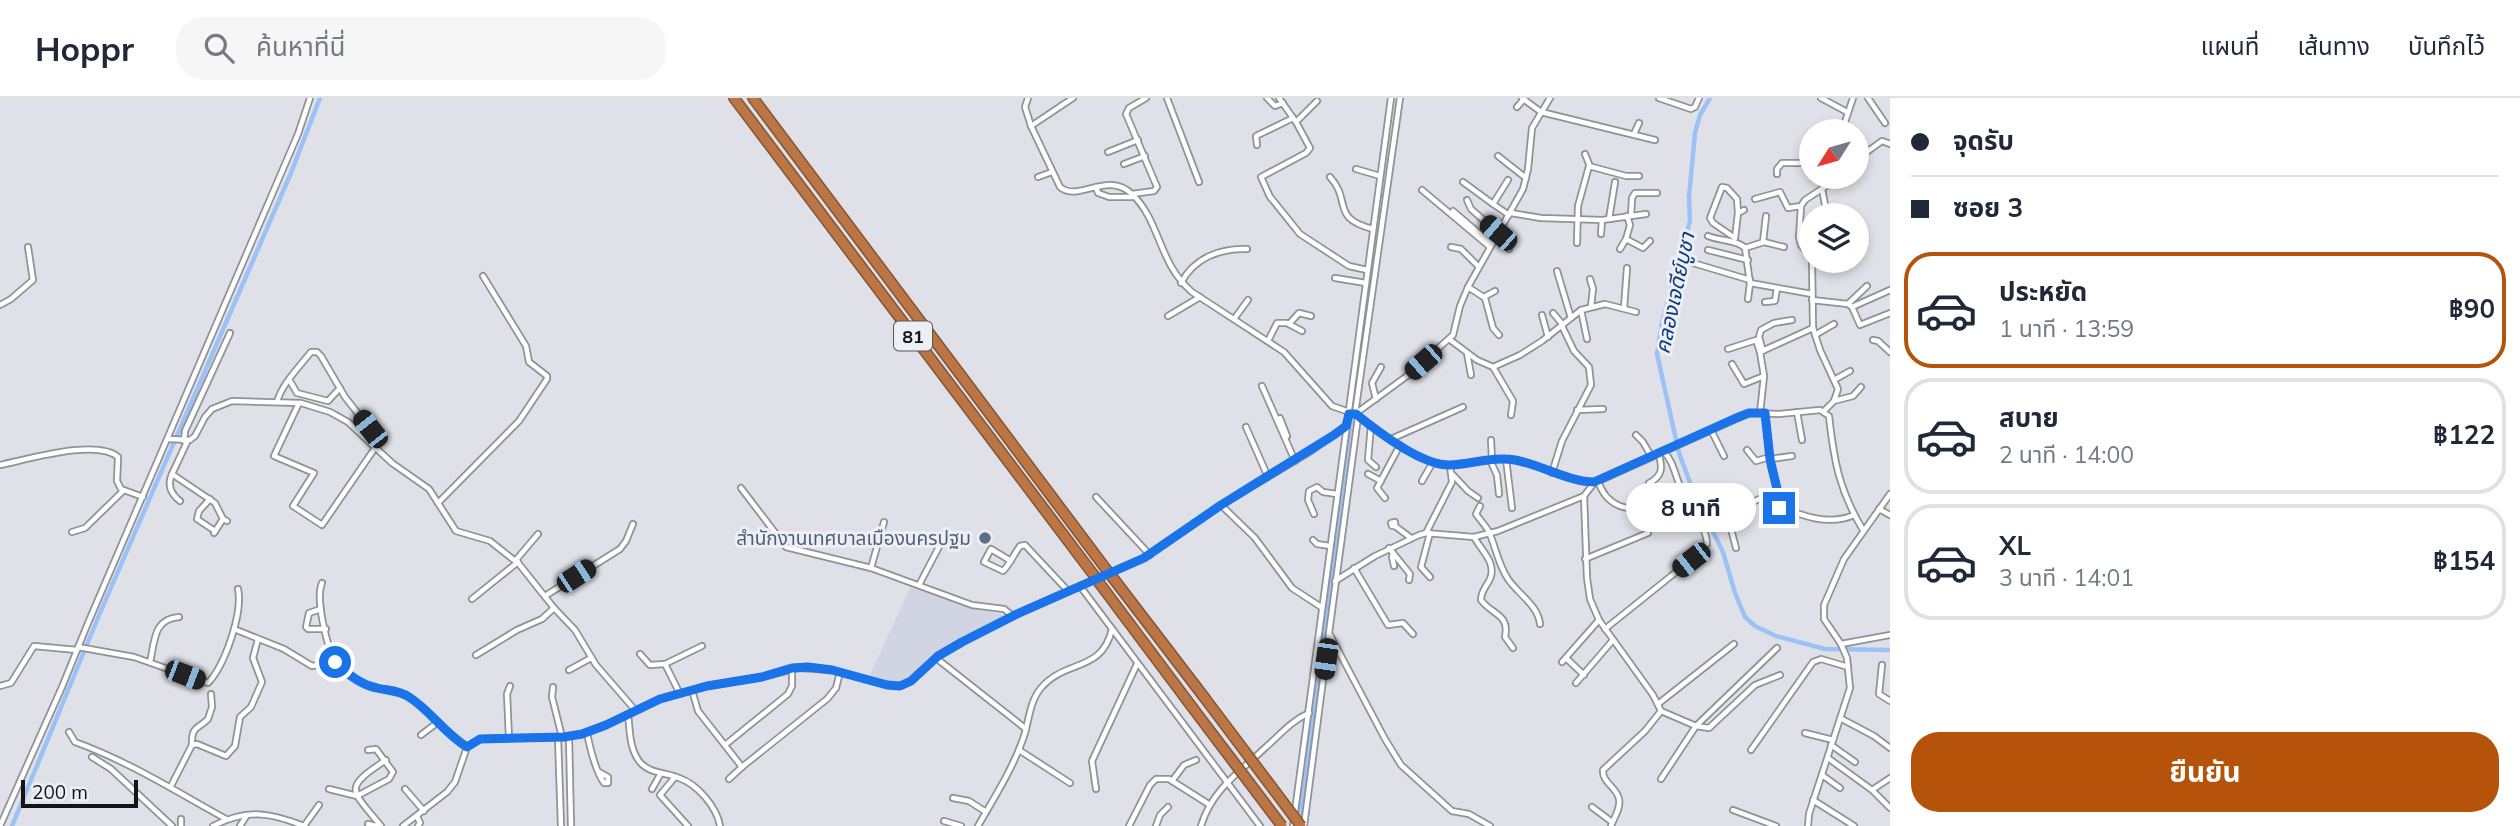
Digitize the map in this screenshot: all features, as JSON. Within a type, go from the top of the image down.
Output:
[{"type":"highway","name":"81","points":[[734,98],[1282,826]]},
{"type":"highway","name":"81","points":[[752,98],[1302,826]]},
{"type":"street","points":[[1,826],[81,649],[143,497],[170,440],[298,135],[310,98]]},
{"type":"street","points":[[1028,98],[1025,107],[1031,127],[1058,184],[1066,191],[1113,184],[1133,195],[1147,216],[1169,267],[1181,283],[1284,352],[1332,406],[1357,415],[1390,439],[1433,462],[1450,465],[1516,460],[1578,481],[1596,482]]},
{"type":"street","points":[[1031,127],[1073,98]]},
{"type":"street","points":[[1096,187],[1098,193],[1109,197],[1154,191],[1157,187],[1126,114],[1126,110],[1146,98]]},
{"type":"street","points":[[1167,98],[1199,182]]},
{"type":"street","points":[[1267,98],[1275,106],[1282,100],[1310,148],[1306,153],[1261,177],[1271,198],[1300,234],[1349,266],[1367,270]]},
{"type":"street","points":[[1302,826],[1325,628],[1321,607],[1349,414],[1363,283],[1391,98]]},
{"type":"street","points":[[1293,826],[1309,713],[1335,581],[1400,98]]},
{"type":"street","points":[[1357,415],[1407,376],[1449,339],[1456,329],[1460,306],[1468,287],[1510,214],[1526,178],[1532,128],[1549,98]]},
{"type":"street","points":[[1660,98],[1693,108],[1699,98]]},
{"type":"street","points":[[1675,103],[1681,98]]},
{"type":"street","points":[[1821,98],[1847,112]]},
{"type":"street","points":[[1845,119],[1853,98]]},
{"type":"street","points":[[1867,98],[1885,122]]},
{"type":"street","points":[[1517,107],[1523,99],[1541,112],[1655,139]]},
{"type":"street","points":[[1257,145],[1256,136],[1295,120],[1317,101]]},
{"type":"street","points":[[1633,134],[1639,123]]},
{"type":"street","points":[[1108,152],[1138,140]]},
{"type":"street","points":[[1869,150],[1882,141],[1890,144]]},
{"type":"street","points":[[1585,154],[1589,165]]},
{"type":"street","points":[[1124,164],[1145,156]]},
{"type":"street","points":[[1498,156],[1526,178]]},
{"type":"street","points":[[1577,243],[1580,190],[1591,157]]},
{"type":"street","points":[[1777,174],[1782,163],[1799,163]]},
{"type":"street","points":[[1589,165],[1626,176],[1639,176]]},
{"type":"street","points":[[1356,169],[1380,176]]},
{"type":"street","points":[[1038,177],[1052,172]]},
{"type":"street","points":[[1331,177],[1349,218],[1360,226],[1373,229]]},
{"type":"street","points":[[1493,204],[1508,180]]},
{"type":"street","points":[[1463,182],[1510,214],[1602,220],[1646,214]]},
{"type":"street","points":[[1609,219],[1615,182]]},
{"type":"street","points":[[1735,240],[1737,199],[1727,188],[1722,187],[1710,218],[1713,223],[1745,248],[1750,281],[1748,299]]},
{"type":"street","points":[[1803,203],[1822,189],[1825,203]]},
{"type":"street","points":[[1422,190],[1491,245]]},
{"type":"street","points":[[1755,199],[1780,192],[1788,208],[1799,206]]},
{"type":"street","points":[[1620,248],[1630,225],[1629,216],[1635,193],[1657,193]]},
{"type":"street","points":[[1466,200],[1471,209],[1508,244],[1509,250]]},
{"type":"street","points":[[1442,201],[1491,245]]},
{"type":"street","points":[[1738,213],[1744,210]]},
{"type":"street","points":[[1763,242],[1766,216]]},
{"type":"street","points":[[1601,234],[1602,220]]},
{"type":"street","points":[[1708,236],[1721,242],[1735,240]]},
{"type":"street","points":[[1626,239],[1643,248],[1650,242]]},
{"type":"street","points":[[1745,248],[1763,242],[1784,247]]},
{"type":"street","points":[[0,304],[11,299],[33,280],[27,247]]},
{"type":"street","points":[[1451,247],[1461,249],[1478,266]]},
{"type":"street","points":[[1181,283],[1189,270],[1218,251],[1230,248],[1247,249]]},
{"type":"street","points":[[1708,250],[1748,260]]},
{"type":"street","points":[[1693,262],[1750,281],[1850,305],[1890,290]]},
{"type":"street","points":[[1624,308],[1627,268]]},
{"type":"street","points":[[1557,271],[1571,318]]},
{"type":"street","points":[[1335,581],[1353,568],[1411,538],[1428,533],[1474,537],[1489,534],[1584,496],[1596,482],[1749,413],[1824,411],[1834,401],[1838,389],[1813,328],[1812,273]]},
{"type":"street","points":[[439,503],[519,421],[547,379],[547,376],[529,362],[526,346],[483,276]]},
{"type":"street","points":[[1335,278],[1363,283]]},
{"type":"street","points":[[1590,279],[1591,306]]},
{"type":"street","points":[[1850,305],[1867,286]]},
{"type":"street","points":[[1468,287],[1484,297],[1493,328],[1499,335]]},
{"type":"street","points":[[1765,302],[1775,300],[1777,288]]},
{"type":"street","points":[[1484,297],[1494,291]]},
{"type":"street","points":[[1168,316],[1200,297]]},
{"type":"street","points":[[1234,319],[1248,300]]},
{"type":"street","points":[[1493,367],[1520,355],[1548,337],[1581,310],[1591,306],[1605,304],[1636,312]]},
{"type":"street","points":[[1850,305],[1860,325],[1890,313]]},
{"type":"street","points":[[1581,310],[1587,339]]},
{"type":"street","points":[[1289,324],[1299,313],[1311,316]]},
{"type":"street","points":[[1552,472],[1562,441],[1591,384],[1589,367],[1574,352],[1563,325],[1553,313]]},
{"type":"street","points":[[1542,315],[1548,337]]},
{"type":"street","points":[[1782,510],[1763,413],[1764,376],[1759,337],[1760,330],[1774,323],[1792,320]]},
{"type":"street","points":[[1269,341],[1277,323],[1289,324],[1302,331]]},
{"type":"street","points":[[1815,335],[1833,324]]},
{"type":"street","points":[[1762,351],[1813,328]]},
{"type":"street","points":[[180,501],[169,485],[172,474],[185,431],[230,333]]},
{"type":"street","points":[[1449,339],[1467,353],[1493,367],[1513,401],[1511,415]]},
{"type":"street","points":[[1728,349],[1755,340],[1762,351]]},
{"type":"street","points":[[1873,340],[1890,352]]},
{"type":"street","points":[[277,402],[289,380],[308,355],[314,352],[321,356],[340,388],[374,434],[375,447],[322,525],[293,506],[314,473],[274,456],[299,403]]},
{"type":"street","points":[[1467,353],[1471,375]]},
{"type":"street","points":[[1732,364],[1744,384],[1764,376]]},
{"type":"street","points":[[1376,399],[1372,383],[1381,367]]},
{"type":"street","points":[[1589,367],[1597,367]]},
{"type":"street","points":[[1834,380],[1850,371]]},
{"type":"street","points":[[289,380],[297,393],[322,400],[330,400],[340,388]]},
{"type":"street","points":[[1262,386],[1295,461]]},
{"type":"street","points":[[1834,401],[1853,396],[1861,387]]},
{"type":"street","points":[[170,440],[184,441],[195,436],[208,412],[219,404],[232,401],[299,403],[317,407],[341,418],[354,426],[392,463],[424,484],[456,531],[483,538],[517,561],[575,630],[591,658],[635,710]]},
{"type":"street","points":[[1390,439],[1463,407]]},
{"type":"street","points":[[1577,410],[1603,409]]},
{"type":"street","points":[[1824,411],[1829,416],[1836,473],[1863,530]]},
{"type":"street","points":[[1797,412],[1802,440]]},
{"type":"street","points":[[1280,418],[1285,426],[1288,444]]},
{"type":"street","points":[[1371,425],[1368,460],[1376,467]]},
{"type":"street","points":[[403,826],[453,785],[467,747],[480,739],[560,737],[587,733],[660,699],[792,668],[808,667],[840,672],[900,686],[916,678],[950,648],[1013,616],[1150,555],[1221,505],[1295,461],[1346,426]]},
{"type":"street","points":[[1246,427],[1268,477]]},
{"type":"street","points":[[1711,430],[1724,456]]},
{"type":"street","points":[[1636,435],[1651,456]]},
{"type":"street","points":[[1491,440],[1491,460],[1497,475],[1499,494]]},
{"type":"street","points":[[1385,498],[1377,490],[1400,445]]},
{"type":"street","points":[[1747,450],[1756,461],[1792,456]]},
{"type":"street","points":[[0,465],[69,452],[106,451],[118,457],[117,481],[124,491],[143,497]]},
{"type":"street","points":[[1649,483],[1657,479],[1660,473],[1660,452]]},
{"type":"street","points":[[1605,629],[1707,544],[1704,531],[1682,491],[1671,460],[1660,452]]},
{"type":"street","points":[[1506,459],[1512,508]]},
{"type":"street","points":[[1422,481],[1433,462]]},
{"type":"street","points":[[1430,578],[1421,567],[1428,526],[1449,489],[1452,475],[1450,465]]},
{"type":"street","points":[[172,474],[210,499],[219,508],[225,520],[214,532],[197,519],[199,511],[210,499]]},
{"type":"street","points":[[1368,474],[1381,481]]},
{"type":"street","points":[[1452,475],[1471,495],[1478,498]]},
{"type":"street","points":[[1596,482],[1618,506],[1628,510],[1652,508]]},
{"type":"street","points":[[1314,514],[1308,500],[1309,492],[1317,487],[1323,492],[1337,494]]},
{"type":"street","points":[[741,488],[785,546],[871,568],[972,605],[1004,608],[1013,616]]},
{"type":"street","points":[[1736,490],[1746,504]]},
{"type":"street","points":[[72,533],[85,528],[124,491]]},
{"type":"street","points":[[1808,826],[1813,800],[1850,688],[1847,658],[1824,619],[1824,605],[1839,568],[1890,494]]},
{"type":"street","points":[[1584,496],[1585,559],[1590,599],[1599,620],[1661,710],[1696,726],[1709,728],[1762,681],[1780,675]]},
{"type":"street","points":[[1096,497],[1150,555]]},
{"type":"street","points":[[1715,521],[1759,499],[1782,510],[1839,520],[1854,515]]},
{"type":"street","points":[[1221,505],[1255,538],[1292,588],[1321,607]]},
{"type":"street","points":[[1480,506],[1476,514],[1489,534],[1500,568],[1539,614],[1540,624]]},
{"type":"street","points":[[1879,509],[1890,515]]},
{"type":"street","points":[[1727,514],[1736,548]]},
{"type":"street","points":[[871,568],[884,522]]},
{"type":"street","points":[[544,596],[620,549],[633,524]]},
{"type":"street","points":[[1395,526],[1411,538]]},
{"type":"street","points":[[1585,559],[1648,533]]},
{"type":"street","points":[[472,599],[517,561],[538,534]]},
{"type":"street","points":[[919,585],[941,543],[940,535]]},
{"type":"street","points":[[1474,537],[1492,566],[1480,600],[1505,622],[1505,637],[1513,648]]},
{"type":"street","points":[[1313,540],[1317,544],[1330,546]]},
{"type":"street","points":[[1011,561],[991,549],[984,562],[1003,571],[1011,561],[1020,546],[1025,545],[1068,591]]},
{"type":"street","points":[[1391,550],[1394,566]]},
{"type":"street","points":[[1391,550],[1410,574],[1409,580]]},
{"type":"street","points":[[1353,568],[1388,625],[1403,623],[1413,634]]},
{"type":"street","points":[[323,583],[318,593],[335,662],[368,685],[392,690],[408,697],[440,724],[449,736],[467,747]]},
{"type":"street","points":[[1080,586],[1260,826]]},
{"type":"street","points":[[0,686],[11,683],[34,646],[116,653],[208,683],[226,653],[234,629],[240,601],[238,589]]},
{"type":"street","points":[[476,655],[517,630],[542,619],[554,608]]},
{"type":"street","points":[[321,609],[309,613],[306,626],[308,629],[326,629]]},
{"type":"street","points":[[150,662],[159,625],[168,618],[179,617]]},
{"type":"street","points":[[1584,675],[1564,660],[1599,620]]},
{"type":"street","points":[[1325,628],[1401,765],[1452,811],[1469,814],[1490,826]]},
{"type":"street","points":[[234,629],[285,649],[312,666],[335,662]]},
{"type":"street","points":[[978,826],[1019,750],[1034,698],[1041,688],[1062,673],[1103,652],[1112,629]]},
{"type":"street","points":[[1842,646],[1890,635]]},
{"type":"street","points":[[192,745],[197,744],[226,756],[233,750],[240,717],[251,707],[262,682],[253,658],[258,639]]},
{"type":"street","points":[[1576,683],[1613,640]]},
{"type":"street","points":[[1658,704],[1734,644]]},
{"type":"street","points":[[640,654],[650,665],[665,664],[702,646]]},
{"type":"street","points":[[1661,779],[1696,726],[1777,648]]},
{"type":"street","points":[[569,670],[591,658]]},
{"type":"street","points":[[936,658],[1026,729]]},
{"type":"street","points":[[1751,750],[1814,662],[1821,659],[1848,667]]},
{"type":"street","points":[[1096,789],[1091,761],[1138,663]]},
{"type":"street","points":[[665,664],[680,694]]},
{"type":"street","points":[[1882,665],[1879,694],[1890,701]]},
{"type":"street","points":[[725,745],[788,694],[792,686],[792,668]]},
{"type":"street","points":[[729,779],[827,699],[836,688],[840,672]]},
{"type":"street","points":[[509,738],[507,694],[510,686]]},
{"type":"street","points":[[553,687],[552,697],[560,737],[561,826]]},
{"type":"street","points":[[692,690],[698,711],[742,767]]},
{"type":"street","points":[[171,786],[192,745],[195,729],[208,719],[212,694]]},
{"type":"street","points":[[1726,697],[1733,706]]},
{"type":"street","points":[[1592,807],[1611,824],[1619,801],[1604,779],[1603,770],[1645,731],[1661,710]]},
{"type":"street","points":[[1201,826],[1210,804],[1226,781],[1266,748],[1289,724],[1309,713]]},
{"type":"street","points":[[628,714],[631,742],[638,760],[649,770],[687,781],[712,806],[720,826]]},
{"type":"street","points":[[1840,718],[1890,748]]},
{"type":"street","points":[[421,735],[440,724]]},
{"type":"street","points":[[69,732],[75,742],[171,786],[226,819]]},
{"type":"street","points":[[587,733],[599,772]]},
{"type":"street","points":[[1805,733],[1832,743],[1856,762]]},
{"type":"street","points":[[569,736],[572,826]]},
{"type":"street","points":[[329,789],[357,796],[392,776],[393,769],[376,749],[368,750]]},
{"type":"street","points":[[1019,750],[1070,783]]},
{"type":"street","points":[[92,757],[111,768],[172,826]]},
{"type":"street","points":[[1828,758],[1872,790],[1890,808]]},
{"type":"street","points":[[378,826],[357,796],[355,788],[357,780],[386,760]]},
{"type":"street","points":[[1172,781],[1184,765],[1196,760]]},
{"type":"street","points":[[652,789],[662,774]]},
{"type":"street","points":[[1822,775],[1840,788]]},
{"type":"street","points":[[676,776],[660,795],[688,826]]},
{"type":"street","points":[[1129,826],[1152,782],[1163,778],[1210,804]]},
{"type":"street","points":[[1872,790],[1890,778]]},
{"type":"street","points":[[404,789],[424,811]]},
{"type":"street","points":[[953,799],[969,801],[986,812]]},
{"type":"street","points":[[1813,800],[1854,826]]},
{"type":"street","points":[[212,826],[247,814],[276,816],[304,826],[319,805]]},
{"type":"street","points":[[1156,826],[1160,815],[1168,807]]},
{"type":"street","points":[[1733,810],[1776,826]]},
{"type":"street","points":[[240,826],[247,814]]},
{"type":"street","points":[[409,821],[416,826],[420,822],[417,816]]},
{"type":"street","points":[[181,819],[181,826]]},
{"type":"street","points":[[944,821],[961,826]]},
{"type":"street","points":[[368,824],[378,826]]},
{"type":"shaded area","points":[[911,586],[1007,618],[944,650],[914,677],[902,684],[869,677]]},
{"type":"waterway","points":[[12,826],[100,613],[291,173],[320,98]]},
{"type":"waterway","name":"คลองเจดีย์บูชา","points":[[1710,98],[1700,115],[1695,133],[1689,197],[1690,221],[1662,323],[1657,354],[1679,453],[1694,493],[1723,552],[1745,617],[1755,626],[1776,636],[1825,649],[1890,650]]},
{"type":"waterway","points":[[1352,410],[1369,303]]},
{"type":"waterway","points":[[1299,822],[1351,420]]},
{"type":"place","name":"สำนักงานเทศบาลเมืองนครปฐม","points":[[985,538]]},
{"type":"route","points":[[335,662],[361,682],[379,689],[400,692],[408,697],[426,709],[449,736],[467,747],[480,739],[564,737],[582,734],[660,699],[792,668],[832,670],[900,686],[911,681],[950,648],[1017,614],[1150,555],[1221,505],[1334,435],[1346,426],[1349,414],[1356,414],[1408,450],[1439,464],[1516,460],[1578,481],[1594,482],[1626,470],[1736,418],[1749,413],[1765,413],[1770,459],[1782,510],[1779,508]]}]
